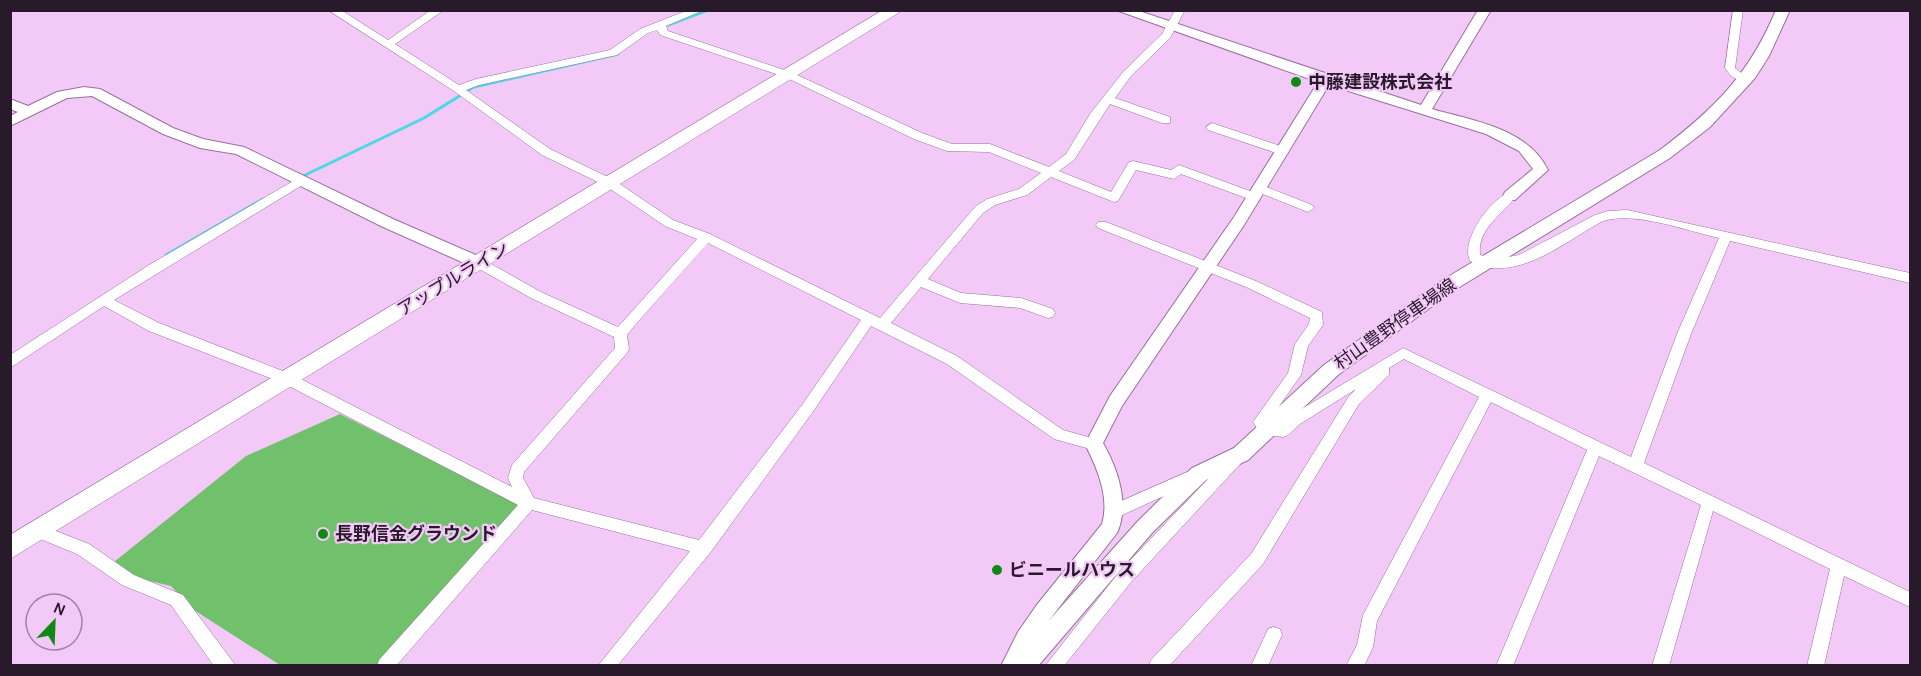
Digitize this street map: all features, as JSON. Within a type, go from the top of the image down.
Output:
[{"type":"highway","name":"アップルライン","points":[[11,546],[895,10]]},
{"type":"main road","name":"村山豊野停車場線","points":[[1023,666],[1145,527],[1199,474],[1241,454],[1350,356],[1447,286],[1665,154],[1705,123],[1746,81],[1770,45],[1783,10]]},
{"type":"street","points":[[333,10],[458,89],[546,152],[610,183],[669,223],[706,237],[952,360],[1059,435],[1094,444],[1099,451],[1115,511],[1110,527],[1025,639],[1011,666]]},
{"type":"street","points":[[387,45],[439,10]]},
{"type":"street","points":[[458,89],[476,82],[613,53],[644,31],[699,10]]},
{"type":"street","points":[[1122,10],[1326,80],[1473,126],[1526,147],[1539,160],[1541,170],[1510,196],[1475,235],[1471,248],[1474,258],[1485,264],[1507,263],[1530,255],[1600,218],[1618,214],[1637,215],[1911,278]]},
{"type":"street","points":[[606,666],[704,549],[875,323],[919,281],[979,210],[991,202],[1023,192],[1049,174],[1074,151],[1108,99],[1170,28],[1180,10]]},
{"type":"street","points":[[1424,111],[1485,10]]},
{"type":"street","points":[[1738,10],[1730,68],[1746,81]]},
{"type":"street","points":[[660,25],[664,33],[789,75],[918,136],[951,148],[990,148],[1049,174],[1114,198],[1133,165],[1174,175],[1179,169],[1308,208]]},
{"type":"street","points":[[1094,444],[1116,401],[1256,193],[1326,80]]},
{"type":"street","points":[[10,122],[75,92],[95,92],[168,130],[200,143],[239,150],[300,181],[479,263],[536,295],[620,334]]},
{"type":"street","points":[[1108,99],[1166,120]]},
{"type":"street","points":[[10,103],[29,112]]},
{"type":"street","points":[[1212,127],[1282,151]]},
{"type":"street","points":[[10,363],[103,300],[300,181]]},
{"type":"street","points":[[1102,225],[1208,266],[1302,306],[1317,316],[1316,325],[1302,344],[1294,375],[1260,422],[1266,430],[1283,431],[1295,420],[1403,353]]},
{"type":"street","points":[[1636,464],[1684,334],[1726,236]]},
{"type":"street","points":[[529,503],[515,478],[517,469],[622,349],[620,334],[706,237]]},
{"type":"street","points":[[919,281],[960,298],[1021,303],[1048,313]]},
{"type":"street","points":[[103,300],[154,327],[288,379],[529,503],[704,549]]},
{"type":"street","points":[[1403,353],[1636,464],[1911,600]]},
{"type":"street","points":[[1157,666],[1257,559],[1354,400],[1403,353]]},
{"type":"street","points":[[1354,666],[1365,646],[1369,620],[1488,394]]},
{"type":"street","points":[[1504,666],[1596,446]]},
{"type":"street","points":[[1053,666],[1126,576],[1241,454]]},
{"type":"street","points":[[1115,511],[1199,474]]},
{"type":"street","points":[[1660,666],[1703,517],[1710,501]]},
{"type":"street","points":[[385,666],[529,503]]},
{"type":"street","points":[[38,531],[83,549],[128,580],[177,600],[223,664],[228,666]]},
{"type":"street","points":[[1815,666],[1839,565]]},
{"type":"street","points":[[1259,666],[1274,635]]},
{"type":"green space","name":"長野信金グラウンド","points":[[340,414],[522,506],[382,665],[280,665],[194,610],[171,586],[133,577],[114,562],[246,456]]},
{"type":"waterway","points":[[668,25],[708,10]]},
{"type":"waterway","points":[[301,177],[424,118],[474,87],[618,54]]},
{"type":"waterway","points":[[166,255],[263,199]]},
{"type":"place","name":"中藤建設株式会社","points":[[1296,82]]},
{"type":"place","name":"長野信金グラウンド","points":[[323,534]]},
{"type":"place","name":"ビニールハウス","points":[[997,570]]}]
